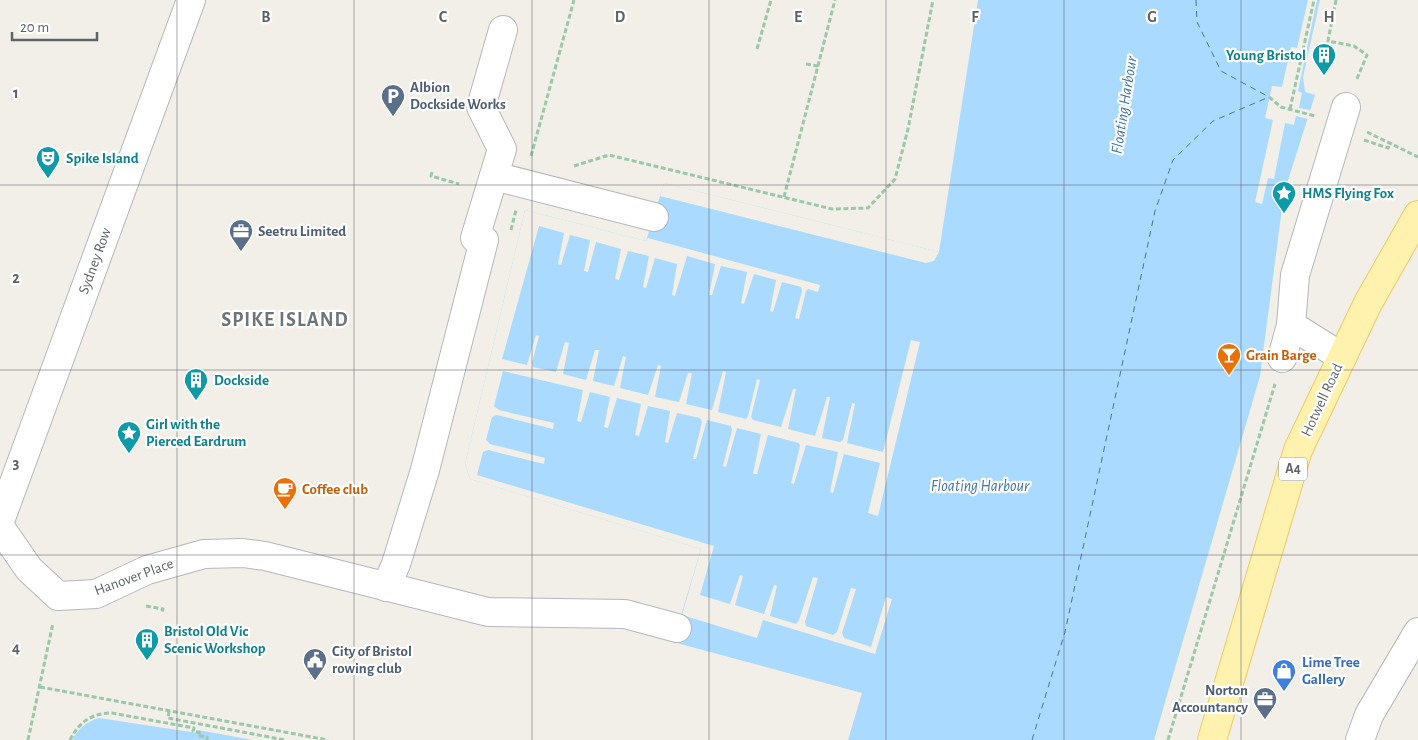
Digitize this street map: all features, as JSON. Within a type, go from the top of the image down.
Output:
[{"type":"main road","name":"Hotwell Road","points":[[1212,740],[1298,450],[1368,303],[1418,216]]},
{"type":"street","name":"Sydney Row","points":[[0,521],[191,0]]},
{"type":"street","points":[[386,587],[396,564],[440,413],[484,240],[475,238],[502,149],[481,107],[502,30]]},
{"type":"street","points":[[1282,358],[1291,325],[1295,274],[1346,107]]},
{"type":"street","points":[[494,176],[654,217]]},
{"type":"street","points":[[1291,325],[1342,357]]},
{"type":"street","points":[[0,527],[29,569],[58,596]]},
{"type":"street","name":"Hanover Place","points":[[58,596],[96,594],[147,570],[204,554],[243,553],[265,556],[488,612],[625,614],[677,628]]},
{"type":"street","points":[[1360,740],[1369,715],[1418,632]]},
{"type":"path","points":[[523,183],[574,0]]},
{"type":"path","points":[[757,49],[771,0]]},
{"type":"path","points":[[784,197],[835,0]]},
{"type":"path","points":[[1290,110],[1314,0]]},
{"type":"path","points":[[1336,0],[1328,41],[1354,46],[1367,55],[1346,107]]},
{"type":"path","points":[[806,64],[818,66]]},
{"type":"path","points":[[1269,97],[1282,107],[1318,117]]},
{"type":"path","points":[[1381,138],[1418,157]]},
{"type":"path","points":[[432,172],[431,176],[459,184]]},
{"type":"path","points":[[1168,740],[1282,358]]},
{"type":"path","points":[[28,740],[58,596]]},
{"type":"path","points":[[146,606],[163,609],[162,612]]},
{"type":"path","points":[[40,687],[328,740]]},
{"type":"path","points":[[169,711],[168,718],[194,728],[193,731],[201,732],[200,736],[207,737],[207,740]]},
{"type":"path","points":[[70,740],[76,728],[86,719],[99,713],[112,713],[176,722],[285,740]]},
{"type":"water","name":"Floating Harbour","points":[[978,0],[1320,0],[1303,77],[1305,92],[1315,95],[1284,193],[1260,376],[1154,740],[848,740],[862,693],[673,642],[701,549],[470,479],[465,464],[525,210],[646,241],[664,183],[939,252]]},
{"type":"water","points":[[99,718],[197,733],[198,730],[253,740],[72,740],[83,726]]},
{"type":"pier","points":[[1308,0],[1317,0],[1298,91],[1302,93],[1299,108],[1310,110],[1309,115],[1308,119],[1296,116],[1294,125],[1285,123],[1274,179],[1268,178],[1262,204],[1255,202],[1273,120],[1265,118],[1272,86],[1282,87],[1291,47],[1297,48]]},
{"type":"pier","points":[[664,183],[939,252],[934,261],[926,263],[660,196]]},
{"type":"pier","points":[[525,210],[646,241],[648,238],[820,285],[818,292],[808,289],[806,291],[799,319],[795,318],[802,291],[801,287],[782,282],[773,312],[770,311],[776,280],[754,274],[744,304],[741,303],[747,272],[721,266],[712,295],[709,295],[715,264],[687,256],[675,296],[672,295],[677,264],[655,258],[646,288],[643,287],[649,256],[628,251],[619,280],[615,279],[621,249],[596,242],[588,272],[584,271],[590,240],[570,235],[561,265],[558,264],[564,233],[539,226],[502,359],[527,365],[536,335],[539,336],[532,363],[533,367],[556,372],[565,342],[569,343],[563,374],[586,380],[595,350],[599,350],[593,381],[614,386],[623,356],[626,357],[620,388],[648,395],[658,365],[661,366],[655,397],[679,402],[688,373],[692,373],[686,404],[712,410],[723,371],[726,372],[718,412],[746,419],[757,379],[760,380],[751,417],[753,420],[781,427],[793,389],[796,389],[788,429],[815,436],[827,397],[830,397],[822,438],[840,442],[843,440],[852,403],[855,404],[847,443],[883,452],[911,340],[920,342],[878,516],[868,513],[880,463],[844,454],[833,493],[830,492],[838,452],[806,445],[794,484],[791,483],[800,446],[799,443],[768,435],[757,474],[753,474],[761,434],[737,428],[726,467],[723,466],[732,430],[731,426],[707,420],[696,459],[693,459],[702,422],[700,418],[677,413],[668,443],[665,442],[670,411],[648,406],[639,436],[635,435],[641,404],[617,398],[608,428],[604,427],[610,397],[590,392],[581,422],[577,421],[583,390],[503,371],[494,406],[499,410],[554,423],[553,429],[497,415],[492,417],[486,440],[490,444],[545,458],[544,464],[488,450],[483,452],[477,475],[714,546],[700,595],[730,604],[740,575],[743,576],[735,605],[764,614],[774,585],[777,586],[770,616],[796,624],[813,577],[818,578],[805,622],[806,626],[833,635],[837,632],[851,588],[856,589],[842,633],[844,638],[871,647],[886,597],[892,599],[875,654],[763,620],[757,638],[682,615],[701,549],[470,479],[465,464]]},
{"type":"ferry route","points":[[1196,0],[1197,22],[1221,71],[1269,97]]},
{"type":"ferry route","points":[[1032,740],[1065,632],[1155,211],[1173,160],[1213,121],[1269,97]]},
{"type":"place","name":"Young Bristol","points":[[1324,76]]},
{"type":"place","name":"Albion Dockside Works","points":[[393,117]]},
{"type":"place","name":"Spike Island","points":[[48,179]]},
{"type":"place","name":"HMS Flying Fox","points":[[1284,214]]},
{"type":"place","name":"Seetru Limited","points":[[241,252]]},
{"type":"place","name":"Grain Barge","points":[[1229,376]]},
{"type":"place","name":"Dockside","points":[[196,401]]},
{"type":"place","name":"Girl with the Pierced Eardrum","points":[[129,454]]},
{"type":"place","name":"Coffee club","points":[[285,510]]},
{"type":"place","name":"Bristol Old Vic Scenic Workshop","points":[[147,661]]},
{"type":"place","name":"City of Bristol rowing club","points":[[315,681]]},
{"type":"place","name":"Lime Tree Gallery","points":[[1284,692]]},
{"type":"place","name":"Norton Accountancy","points":[[1265,720]]},
{"type":"district","name":"SPIKE ISLAND","points":[[285,320]]}]
